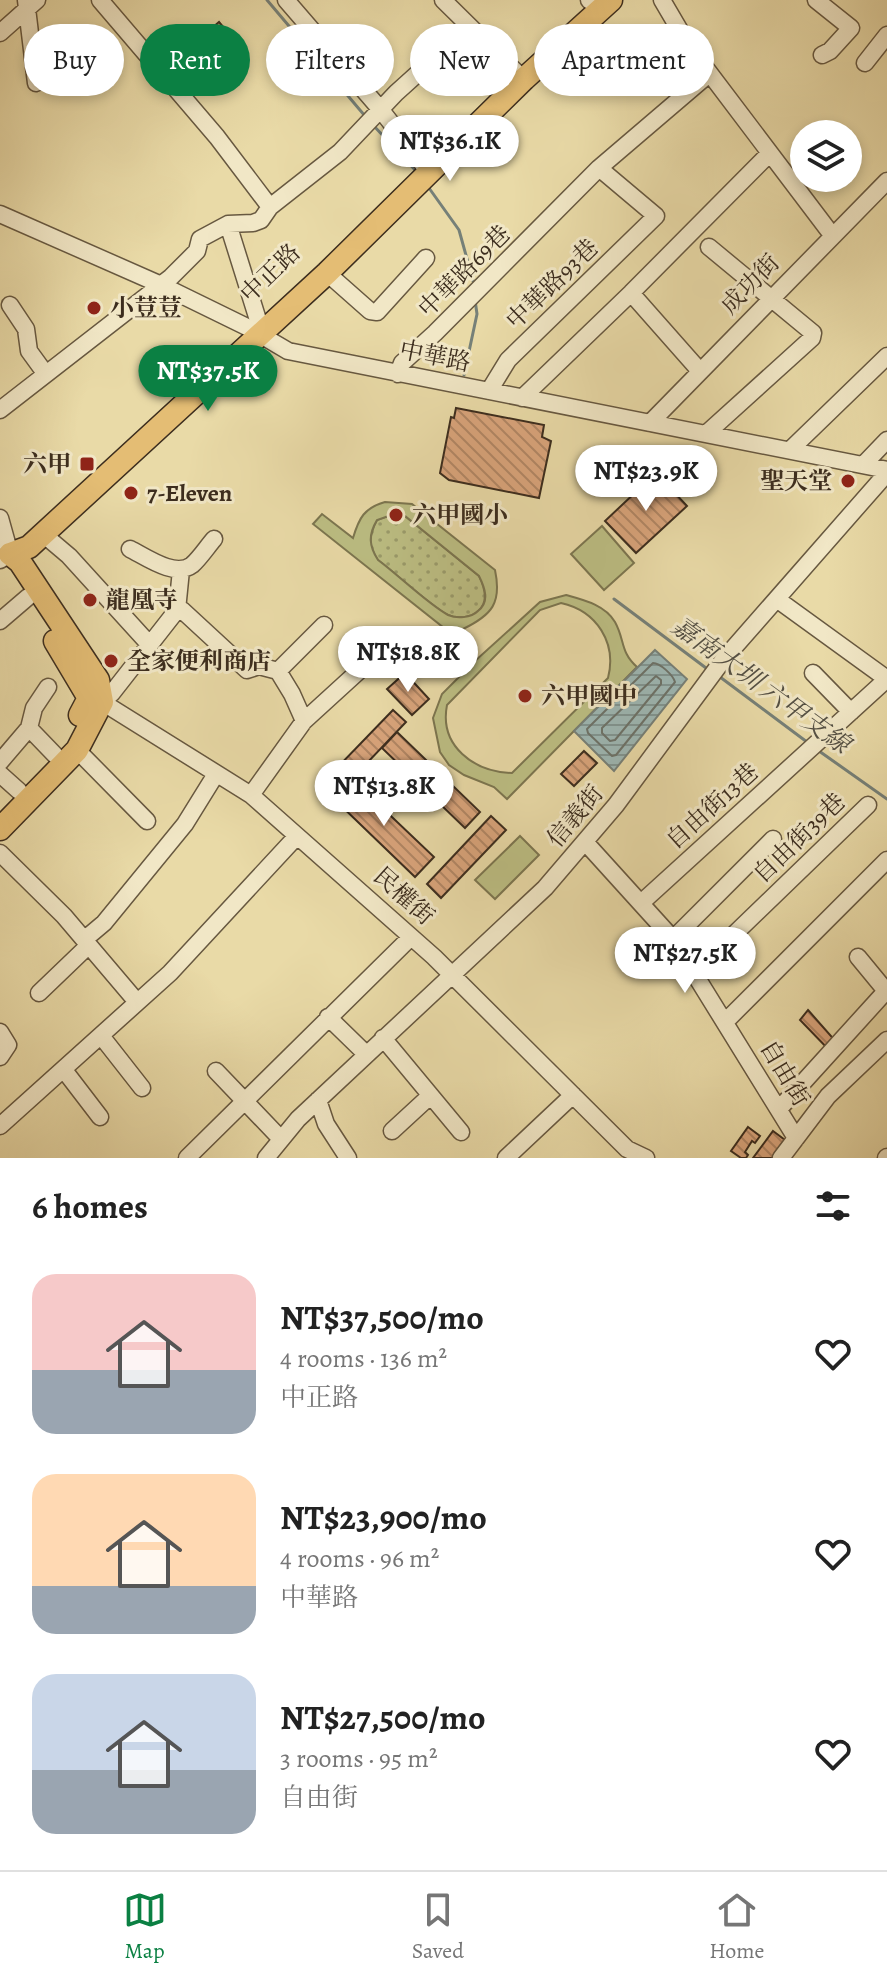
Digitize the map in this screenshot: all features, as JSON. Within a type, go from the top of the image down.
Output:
[{"type":"main road","name":"中正路","points":[[518,70],[596,0]]},
{"type":"main road","name":"中正路","points":[[5,557],[29,547],[43,534],[596,0]]},
{"type":"main road","name":"中正路","points":[[5,557],[96,467],[255,328],[327,273],[493,96]]},
{"type":"main road","name":"民權街","points":[[5,557],[12,573],[95,700]]},
{"type":"main road","points":[[0,829],[66,752],[95,700],[98,680],[20,562],[5,557]]},
{"type":"main road","points":[[0,811],[66,752]]},
{"type":"street","points":[[100,0],[217,137],[270,207]]},
{"type":"street","points":[[286,0],[426,167]]},
{"type":"street","points":[[443,0],[464,24]]},
{"type":"street","points":[[662,0],[676,24]]},
{"type":"street","points":[[816,0],[851,28],[830,51],[822,55]]},
{"type":"street","points":[[0,33],[30,3]]},
{"type":"street","points":[[30,3],[32,24]]},
{"type":"street","points":[[865,63],[887,35]]},
{"type":"street","points":[[0,410],[159,284],[197,251],[200,239],[228,224],[261,220],[270,207],[340,152],[410,80]]},
{"type":"street","points":[[714,81],[832,235]]},
{"type":"street","name":"中華路69巷","points":[[398,374],[402,363],[599,168],[683,96]]},
{"type":"street","points":[[522,398],[769,154]]},
{"type":"street","name":"中華路93巷","points":[[489,391],[508,360],[656,216],[599,168]]},
{"type":"street","name":"成功街","points":[[650,423],[887,181]]},
{"type":"street","name":"中華路","points":[[0,214],[255,328],[288,351],[707,433],[887,472]]},
{"type":"street","points":[[228,224],[255,328]]},
{"type":"street","points":[[707,433],[812,338],[813,333],[709,247]]},
{"type":"street","points":[[327,273],[370,311],[377,312],[426,258]]},
{"type":"street","points":[[631,293],[699,370]]},
{"type":"street","points":[[10,305],[26,329],[29,351],[45,373]]},
{"type":"street","points":[[790,450],[887,356]]},
{"type":"street","points":[[863,465],[887,440]]},
{"type":"street","name":"信義街","points":[[266,1158],[280,1138],[318,1100],[545,888],[586,843],[723,660],[887,472]]},
{"type":"street","points":[[0,518],[5,557]]},
{"type":"street","points":[[43,534],[69,556],[149,644]]},
{"type":"street","points":[[130,549],[181,570],[191,566],[214,539]]},
{"type":"street","points":[[95,700],[112,693],[177,610],[181,570]]},
{"type":"street","points":[[0,621],[28,597]]},
{"type":"street","points":[[778,600],[887,679]]},
{"type":"street","points":[[177,610],[182,610],[202,626],[247,670],[259,666],[278,671],[304,721]]},
{"type":"street","points":[[278,671],[324,625]]},
{"type":"street","points":[[251,795],[304,721],[361,669]]},
{"type":"street","points":[[813,673],[851,712]]},
{"type":"street","name":"自由街13巷","points":[[641,903],[887,679]]},
{"type":"street","points":[[0,762],[29,728],[34,708],[48,687]]},
{"type":"street","name":"民權街","points":[[95,700],[251,795],[451,975],[573,1095],[623,1153],[646,1158]]},
{"type":"street","points":[[29,728],[66,752],[147,821]]},
{"type":"street","points":[[0,774],[19,791]]},
{"type":"street","points":[[39,993],[104,923],[185,824],[216,774]]},
{"type":"street","name":"自由街39巷","points":[[694,973],[868,805]]},
{"type":"street","points":[[0,1126],[170,973],[297,836]]},
{"type":"street","points":[[673,939],[773,839]]},
{"type":"street","name":"自由街","points":[[586,843],[673,939],[796,1138]]},
{"type":"street","points":[[0,853],[87,942],[137,1002]]},
{"type":"street","points":[[726,1021],[887,860]]},
{"type":"street","points":[[187,1158],[411,937]]},
{"type":"street","points":[[779,1109],[886,991],[858,957]]},
{"type":"street","points":[[328,1017],[366,1054]]},
{"type":"street","points":[[0,1032],[8,1045],[0,1057]]},
{"type":"street","points":[[102,1037],[142,1088]]},
{"type":"street","points":[[383,1038],[461,1132]]},
{"type":"street","points":[[781,1158],[828,1096],[887,1040]]},
{"type":"street","points":[[64,1070],[100,1117]]},
{"type":"street","points":[[216,1071],[280,1138]]},
{"type":"street","points":[[506,1158],[573,1095]]},
{"type":"street","points":[[392,1131],[430,1096]]},
{"type":"street","points":[[318,1100],[326,1124],[348,1158]]},
{"type":"green space","points":[[385,502],[412,504],[495,570],[496,599],[488,613],[463,629],[470,635],[463,643],[313,524],[322,514],[353,538],[363,515]],"holes":[[[394,514],[405,516],[479,576],[485,599],[475,613],[464,617],[448,615],[378,560],[371,540],[377,520]]]},
{"type":"green space","points":[[394,514],[405,516],[479,576],[485,595],[478,611],[464,617],[448,615],[378,560],[371,545],[372,531],[377,520]]},
{"type":"green space","points":[[602,526],[634,563],[604,590],[571,554]]},
{"type":"green space","points":[[566,595],[600,607],[615,622],[625,651],[637,667],[507,799],[494,787],[449,765],[440,752],[433,718],[442,694],[540,602]],"holes":[[[561,603],[574,607],[594,621],[607,641],[610,653],[608,678],[512,773],[485,768],[473,762],[462,754],[448,733],[447,705],[540,610]]]},
{"type":"green space","points":[[520,836],[539,855],[495,899],[475,880]]},
{"type":"water","points":[[655,650],[687,679],[614,771],[574,731]]},
{"type":"building","points":[[456,408],[544,425],[542,437],[551,441],[539,498],[449,480],[440,473],[451,417],[454,418]]},
{"type":"building","points":[[656,473],[687,506],[636,553],[605,521]]},
{"type":"building","points":[[405,673],[429,699],[412,715],[387,689]]},
{"type":"building","points":[[393,710],[406,722],[347,784],[334,771]]},
{"type":"building","points":[[397,732],[480,812],[465,828],[382,748]]},
{"type":"building","points":[[584,751],[597,763],[574,786],[561,774]]},
{"type":"building","points":[[352,779],[434,857],[415,877],[333,798]]},
{"type":"building","points":[[491,816],[506,830],[441,898],[427,884]]},
{"type":"building","points":[[808,1010],[838,1044],[831,1052],[800,1020]]},
{"type":"building","points":[[748,1127],[760,1136],[755,1143],[752,1141],[745,1152],[748,1155],[746,1158],[741,1158],[731,1151]]},
{"type":"building","points":[[773,1131],[789,1143],[777,1158],[753,1158]]},
{"type":"waterway","name":"嘉南大圳 六甲支線","points":[[267,0],[365,116]]},
{"type":"waterway","name":"嘉南大圳 六甲支線","points":[[373,125],[417,172]]},
{"type":"waterway","name":"嘉南大圳 六甲支線","points":[[429,188],[459,230],[474,284]]},
{"type":"waterway","name":"嘉南大圳 六甲支線","points":[[464,375],[477,314],[475,300]]},
{"type":"waterway","name":"嘉南大圳 六甲支線","points":[[614,599],[710,671]]},
{"type":"waterway","name":"嘉南大圳 六甲支線","points":[[720,677],[807,742]]},
{"type":"waterway","name":"嘉南大圳 六甲支線","points":[[819,751],[887,799]]},
{"type":"place","name":"小荳荳","points":[[94,308]]},
{"type":"place","name":"六甲","points":[[87,464]]},
{"type":"place","name":"聖天堂","points":[[848,481]]},
{"type":"place","name":"7-Eleven","points":[[131,493]]},
{"type":"place","name":"六甲國小","points":[[396,515]]},
{"type":"place","name":"龍凰寺","points":[[90,600]]},
{"type":"place","name":"全家便利商店","points":[[111,661]]},
{"type":"place","name":"六甲國中","points":[[525,696]]}]
